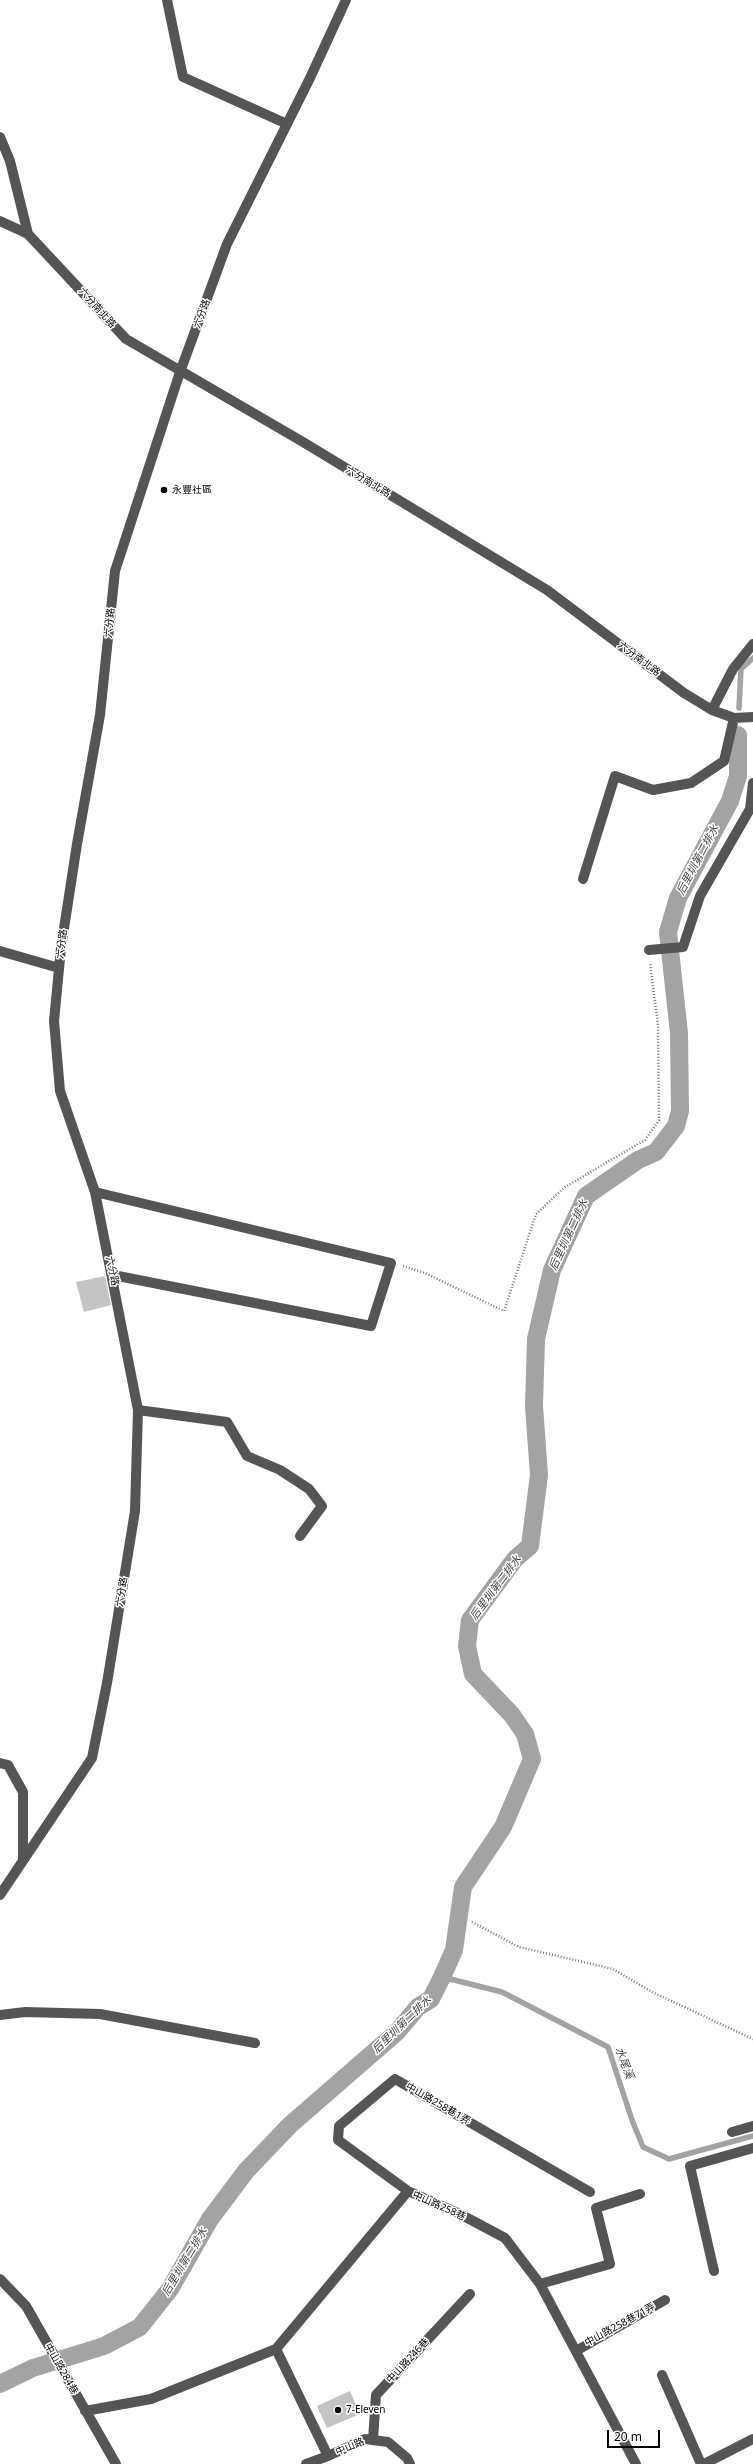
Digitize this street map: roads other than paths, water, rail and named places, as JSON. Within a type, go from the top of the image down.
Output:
[{"type":"street","points":[[167,0],[182,77],[287,124]]},
{"type":"street","name":"六分路","points":[[0,1895],[92,1758],[107,1683],[136,1510],[138,1410],[113,1275],[95,1192],[60,1091],[54,1021],[59,968],[76,844],[100,715],[115,571],[180,372],[227,244],[287,124],[346,0]]},
{"type":"street","points":[[0,137],[10,161],[28,234]]},
{"type":"street","name":"六分南北路","points":[[0,222],[28,234],[126,339],[180,372],[303,442],[546,590],[684,693],[712,710],[734,718],[753,718]]},
{"type":"street","points":[[712,710],[733,668],[753,644]]},
{"type":"street","points":[[584,879],[615,776],[654,790],[691,783],[724,761],[734,718]]},
{"type":"street","points":[[649,950],[683,948],[700,896],[750,809],[753,783]]},
{"type":"street","points":[[0,951],[59,968]]},
{"type":"street","points":[[95,1192],[391,1263],[371,1326],[113,1275]]},
{"type":"street","points":[[138,1410],[227,1422],[247,1456],[280,1470],[309,1489],[322,1506],[300,1536]]},
{"type":"street","points":[[0,1764],[8,1765],[23,1792],[23,1859]]},
{"type":"street","points":[[0,2015],[26,2012],[100,2014],[255,2043]]},
{"type":"street","name":"中山路258巷1弄","points":[[408,2191],[338,2140],[339,2126],[395,2079],[590,2192]]},
{"type":"street","points":[[732,2132],[753,2126]]},
{"type":"street","points":[[714,2271],[690,2166],[753,2148]]},
{"type":"street","name":"中山路258巷","points":[[276,2350],[408,2191],[458,2213],[505,2238],[540,2284],[636,2464]]},
{"type":"street","points":[[540,2284],[610,2264],[596,2208],[640,2194]]},
{"type":"street","name":"中山路284巷","points":[[0,2279],[26,2306],[116,2464]]},
{"type":"street","name":"中山路246巷","points":[[373,2440],[376,2395],[470,2294]]},
{"type":"street","name":"中山路258巷71弄","points":[[576,2351],[665,2300]]},
{"type":"street","points":[[85,2411],[151,2399],[276,2350],[328,2456]]},
{"type":"street","points":[[662,2375],[703,2464],[753,2439]]},
{"type":"street","name":"中山路","points":[[306,2464],[328,2456],[365,2439],[388,2442],[407,2458],[410,2464]]},
{"type":"waterway","name":"后里圳第二排水","points":[[739,708],[741,669],[753,658]]},
{"type":"waterway","name":"后里圳第二排水","points":[[0,2384],[33,2368],[104,2346],[140,2327],[170,2289],[210,2219],[246,2171],[290,2125],[397,2032],[418,2007],[431,1999],[442,1977],[454,1950],[463,1887],[503,1827],[532,1759],[525,1734],[512,1715],[473,1674],[467,1646],[470,1620],[515,1559],[530,1546],[539,1475],[534,1406],[536,1339],[552,1270],[586,1196],[638,1160],[656,1152],[676,1126],[680,1111],[679,1033],[668,932],[678,898],[730,801],[738,776],[738,735]]},
{"type":"waterway","name":"水尾溪","points":[[442,1977],[502,1992],[608,2047],[632,2120],[643,2147],[669,2159],[753,2136]]},
{"type":"place","name":"永豐社區","points":[[164,490]]},
{"type":"place","name":"7-Eleven","points":[[338,2410]]}]
